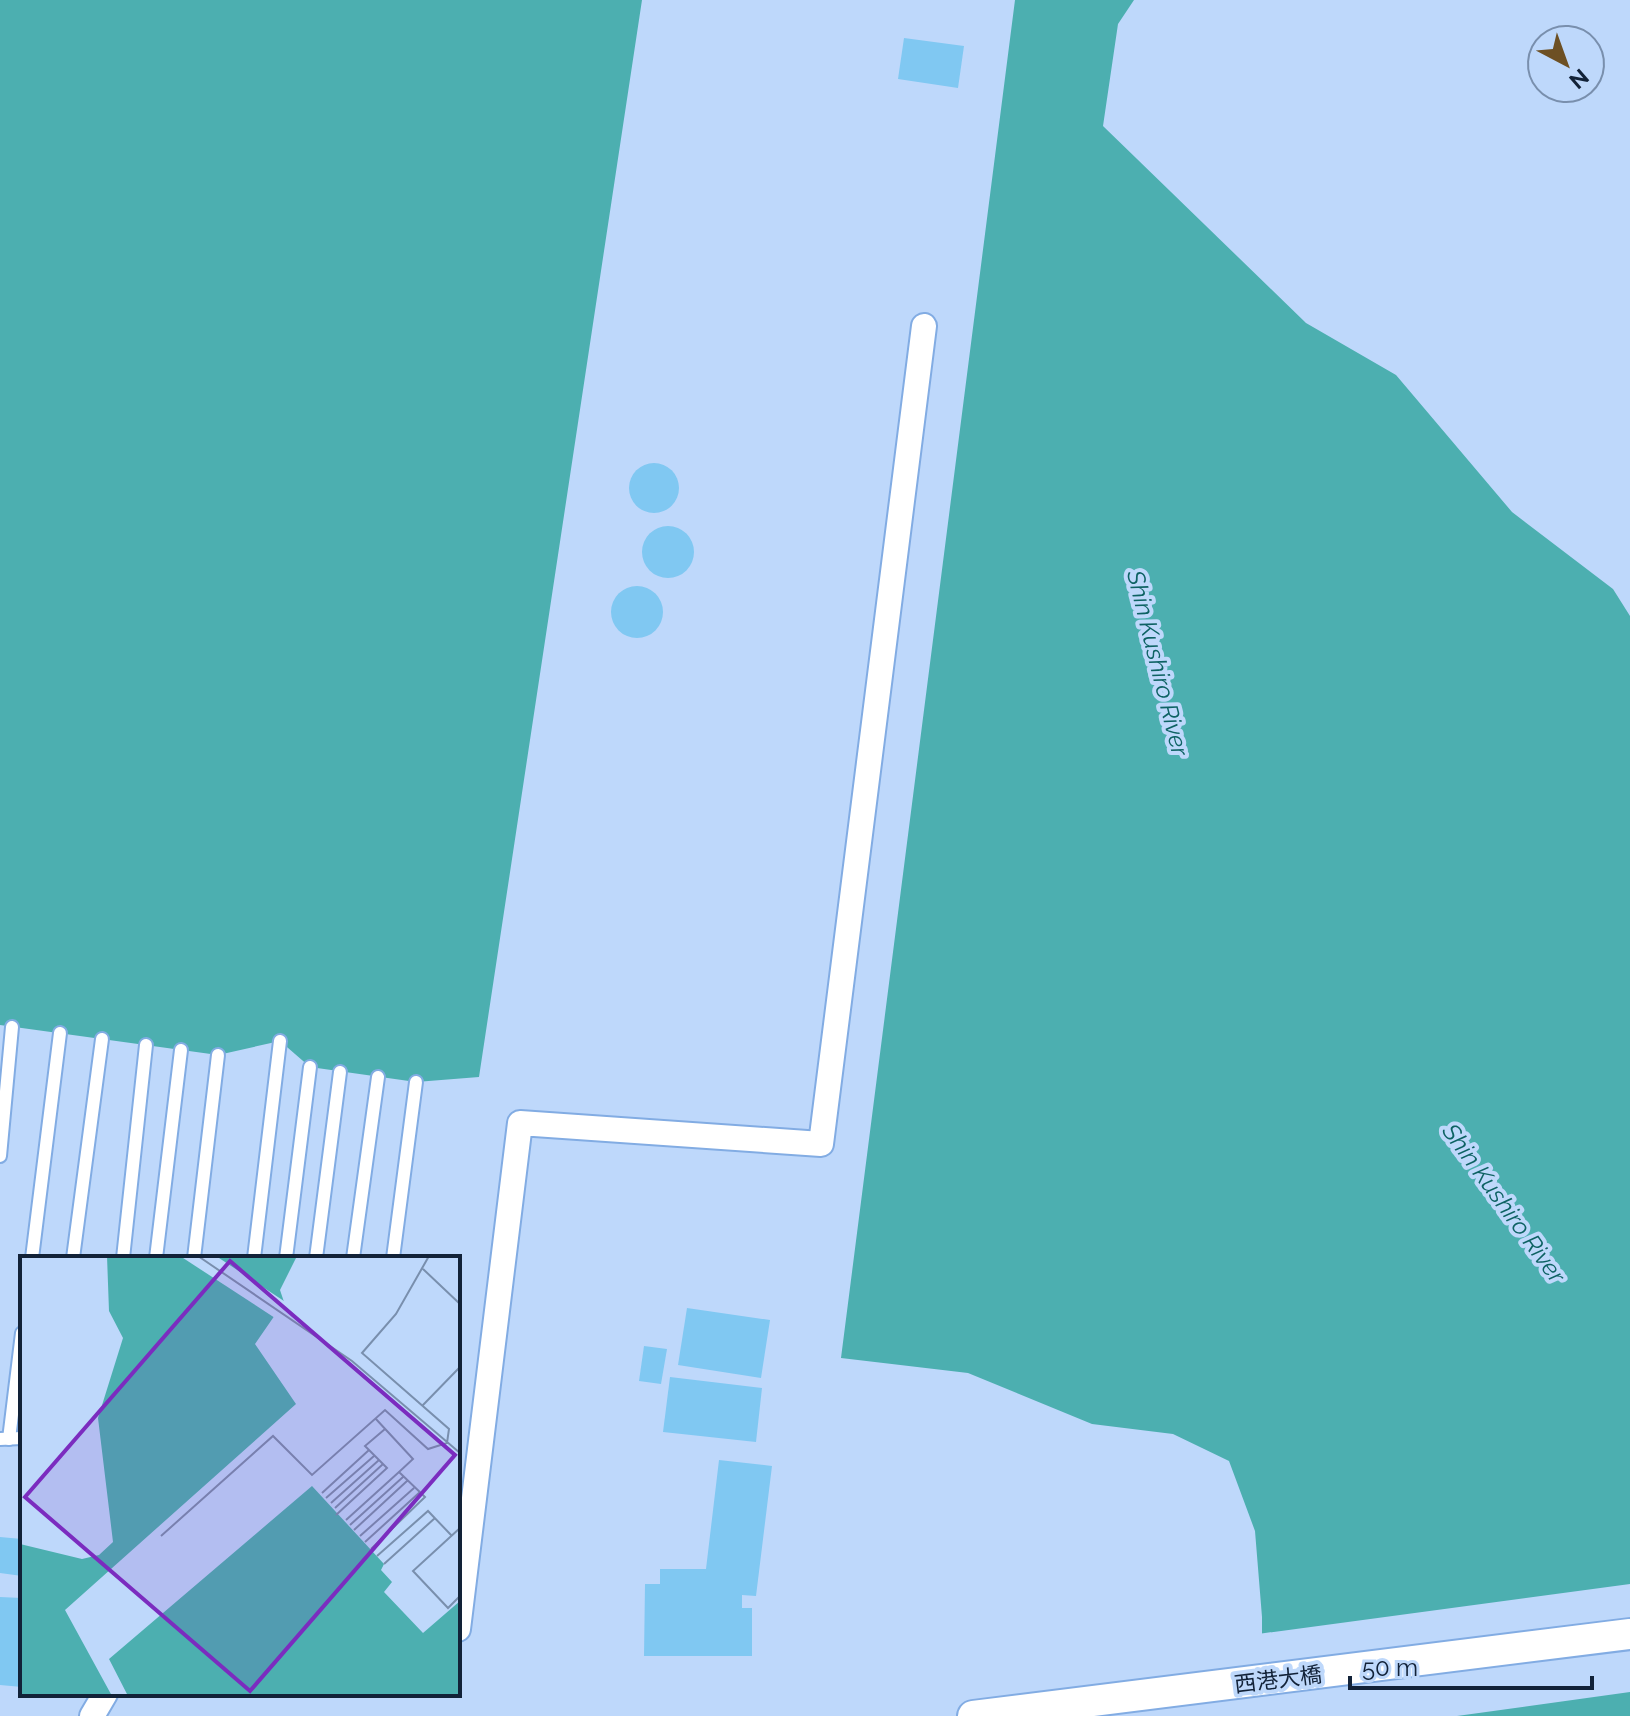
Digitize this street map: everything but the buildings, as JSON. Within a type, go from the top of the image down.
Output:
[{"type":"street","points":[[461,1587],[520,1123],[821,1144],[924,326]]},
{"type":"street","name":"西港大橋","points":[[973,1716],[1630,1634]]},
{"type":"street","points":[[92,1716],[104,1696]]},
{"type":"lane","points":[[0,1156],[12,1027]]},
{"type":"lane","points":[[32,1256],[60,1033]]},
{"type":"lane","points":[[73,1256],[102,1039]]},
{"type":"lane","points":[[254,1256],[280,1041]]},
{"type":"lane","points":[[123,1256],[146,1045]]},
{"type":"lane","points":[[156,1256],[181,1050]]},
{"type":"lane","points":[[194,1256],[218,1055]]},
{"type":"lane","points":[[286,1256],[310,1067]]},
{"type":"lane","points":[[316,1256],[340,1072]]},
{"type":"lane","points":[[353,1256],[378,1077]]},
{"type":"lane","points":[[393,1256],[416,1082]]},
{"type":"lane","points":[[10,1439],[20,1351]]},
{"type":"water","points":[[0,0],[642,0],[479,1077],[416,1082],[310,1067],[280,1041],[218,1055],[0,1025]]},
{"type":"water","name":"Shin Kushiro River","points":[[1015,0],[1134,0],[1118,24],[1103,126],[1306,323],[1396,375],[1512,512],[1613,589],[1630,616],[1630,1716],[1262,1716],[1262,1617],[1255,1531],[1229,1461],[1173,1434],[1092,1424],[968,1373],[841,1358]]},
{"type":"pier","points":[[1630,1584],[1630,1692],[1457,1716],[1258,1716],[1258,1634]]}]
